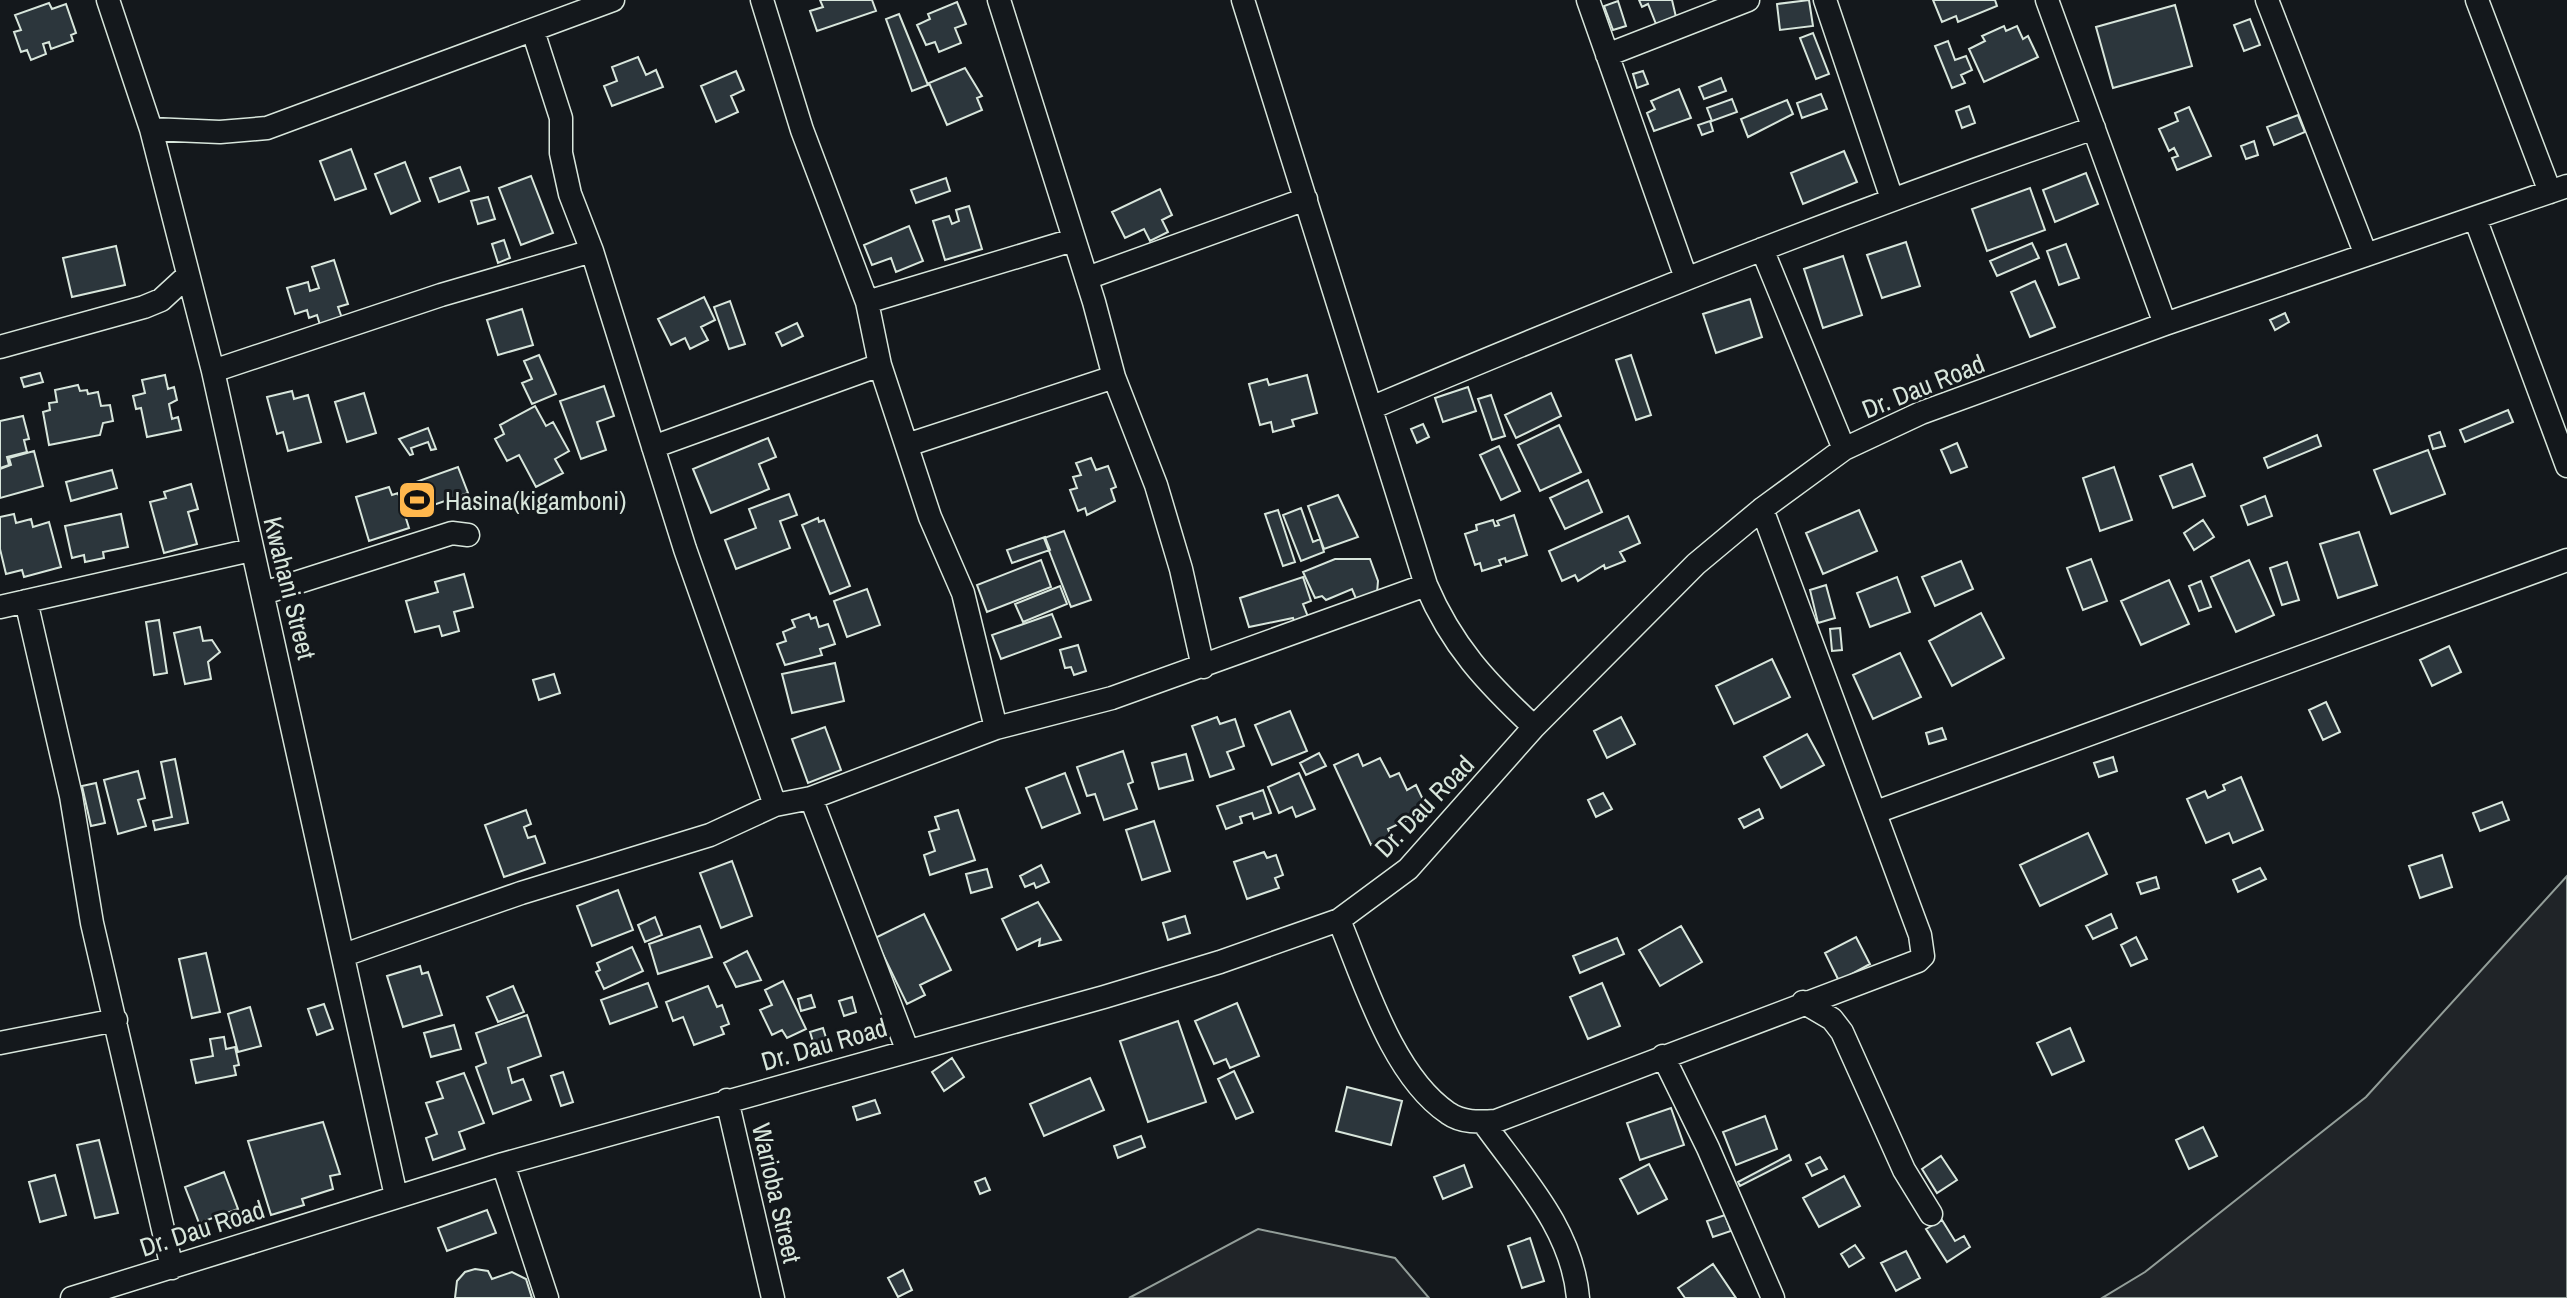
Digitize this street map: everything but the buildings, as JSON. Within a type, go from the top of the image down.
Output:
[{"type":"street","name":"Kwahani Street","points":[[108,0],[151,129],[186,277],[213,371],[396,1196]]},
{"type":"street","points":[[151,129],[220,132],[267,128],[613,0]]},
{"type":"street","points":[[762,0],[802,130],[867,302],[880,365],[930,517],[963,593],[996,728]]},
{"type":"street","points":[[999,0],[1087,278],[1114,377],[1156,485],[1181,569],[1203,667]]},
{"type":"street","points":[[1243,0],[1426,585],[1443,625],[1462,653],[1534,727]]},
{"type":"street","points":[[1588,0],[1686,278]]},
{"type":"street","points":[[1607,55],[1748,0]]},
{"type":"street","points":[[1825,0],[1892,199]]},
{"type":"street","points":[[2047,0],[2165,324]]},
{"type":"street","points":[[2267,0],[2366,255]]},
{"type":"street","points":[[2477,0],[2559,189]]},
{"type":"street","points":[[533,31],[561,118],[561,153],[570,194],[592,251],[653,447],[775,805]]},
{"type":"street","points":[[1371,408],[1686,278],[1892,199],[2094,128]]},
{"type":"street","name":"Dr. Dau Road","points":[[72,1298],[503,1164],[907,1049],[1104,997],[1220,962],[1339,920],[1408,869],[1534,727],[1632,624],[1696,564],[1762,509],[1844,449],[1921,413],[2165,324],[2559,189]]},
{"type":"street","points":[[1087,278],[1306,199]]},
{"type":"street","points":[[2475,218],[2567,466]]},
{"type":"street","points":[[867,302],[1073,240]]},
{"type":"street","points":[[1762,249],[1844,449]]},
{"type":"street","points":[[213,371],[441,295],[592,251]]},
{"type":"street","points":[[0,347],[144,307],[161,300],[186,277]]},
{"type":"street","points":[[653,447],[880,365]]},
{"type":"street","points":[[907,445],[1114,377]]},
{"type":"street","points":[[1339,920],[1404,1066],[1449,1114],[1483,1122],[1496,1121],[1803,1002],[1918,961],[1923,956],[1920,935],[1762,509]]},
{"type":"street","points":[[264,593],[452,533],[468,535]]},
{"type":"street","points":[[0,607],[251,550]]},
{"type":"street","points":[[1876,812],[2567,560]]},
{"type":"street","points":[[344,955],[521,893],[710,835],[775,805],[811,798],[996,728],[1112,698],[1203,667],[1426,585]]},
{"type":"street","points":[[26,601],[71,796],[92,923],[172,1268]]},
{"type":"street","points":[[811,798],[907,1049]]},
{"type":"street","points":[[1803,1002],[1832,1019],[1842,1032],[1904,1170],[1931,1214]]},
{"type":"street","points":[[0,1043],[116,1020]]},
{"type":"street","points":[[1663,1056],[1708,1148],[1773,1298]]},
{"type":"street","name":"Warioba Street","points":[[727,1100],[773,1298]]},
{"type":"street","points":[[1483,1122],[1540,1198],[1557,1228],[1569,1252],[1578,1298]]},
{"type":"street","points":[[503,1164],[547,1298]]},
{"type":"shaded area","points":[[2567,876],[2567,1298],[2102,1298],[2145,1272],[2366,1097]]},
{"type":"shaded area","points":[[1258,1229],[1395,1258],[1429,1298],[1129,1298]]},
{"type":"place","name":"Hasina(kigamboni)","points":[[417,500]]}]
